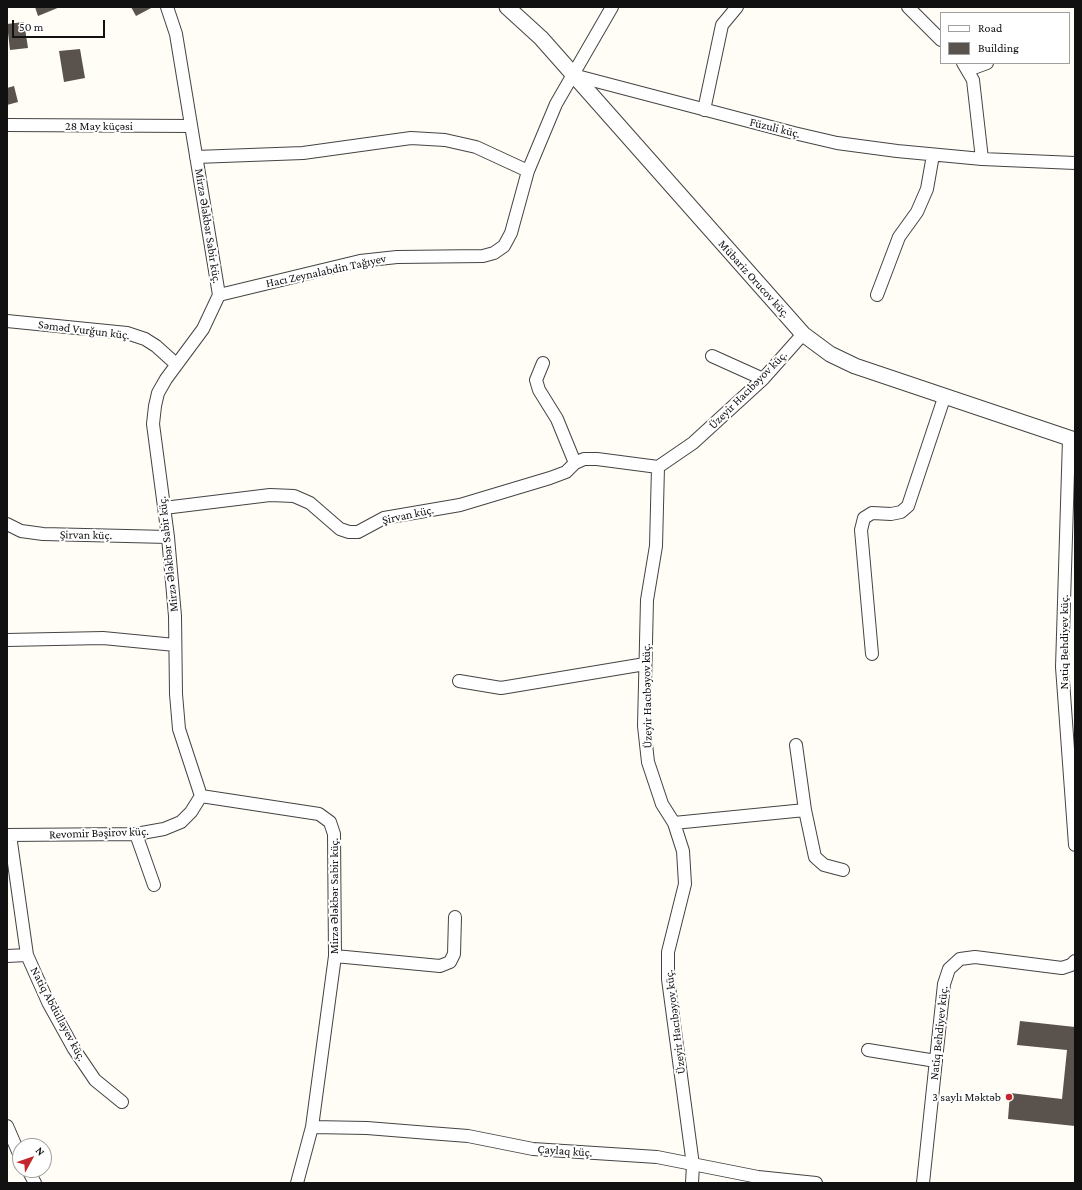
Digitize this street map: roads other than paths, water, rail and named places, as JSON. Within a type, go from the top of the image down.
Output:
[{"type":"street","name":"Mirzə Ələkbər Sabir küç.","points":[[167,7],[176,34],[219,295],[203,329],[176,364],[158,393],[153,424],[168,537],[179,729],[201,796],[319,814],[330,822],[334,834],[335,956],[312,1128],[297,1183]]},
{"type":"street","name":"Mübariz Orucov küç.","points":[[507,7],[540,38],[803,334],[830,354],[855,366],[944,398],[1072,439]]},
{"type":"street","name":"Hacı Zeynalabdin Tağıyev","points":[[219,295],[360,261],[397,257],[482,256],[494,253],[504,246],[511,233],[528,171],[556,104],[612,7]]},
{"type":"street","points":[[704,110],[722,25],[737,7]]},
{"type":"street","points":[[908,7],[940,39]]},
{"type":"street","points":[[981,64],[966,66],[973,80],[982,159]]},
{"type":"street","name":"Füzuli küç.","points":[[572,75],[837,143],[933,155],[982,159],[1075,163]]},
{"type":"street","name":"28 May küçəsi","points":[[7,126],[191,126]]},
{"type":"street","points":[[196,157],[303,153],[411,138],[445,140],[476,147],[528,171]]},
{"type":"street","points":[[878,295],[899,237],[917,212],[927,189],[933,155]]},
{"type":"street","name":"Səməd Vurğun küç.","points":[[7,322],[127,333],[144,339],[156,346],[176,364]]},
{"type":"street","name":"Üzeyir Hacıbəyov küç.","points":[[692,1183],[693,1165],[668,979],[668,952],[685,884],[683,851],[674,823],[662,804],[648,762],[644,726],[647,600],[656,546],[658,467],[693,443],[763,378],[803,334]]},
{"type":"street","points":[[712,356],[763,378]]},
{"type":"street","points":[[543,363],[536,380],[539,390],[557,419],[576,463]]},
{"type":"street","points":[[872,654],[861,530],[864,518],[872,513],[891,514],[901,512],[908,506],[944,398]]},
{"type":"street","name":"Natiq Behdiyev küç.","points":[[1072,439],[1062,667],[1075,845]]},
{"type":"street","name":"Şirvan küç.","points":[[164,508],[270,495],[294,496],[310,504],[340,529],[349,532],[358,532],[384,518],[460,505],[550,478],[566,472],[576,463],[584,459],[597,459],[658,467]]},
{"type":"street","name":"Şirvan küç.","points":[[7,524],[21,531],[43,534],[168,537]]},
{"type":"street","points":[[7,640],[103,638],[175,645]]},
{"type":"street","points":[[459,681],[501,688],[645,664]]},
{"type":"street","points":[[796,745],[804,810],[815,856],[824,865],[843,870]]},
{"type":"street","name":"Revomir Bəşirov küç.","points":[[9,835],[136,834],[164,829],[181,822],[191,812],[201,796]]},
{"type":"street","points":[[674,823],[804,810]]},
{"type":"street","points":[[136,834],[154,885]]},
{"type":"street","points":[[9,835],[27,955]]},
{"type":"street","points":[[335,956],[440,966],[450,962],[454,954],[455,917]]},
{"type":"street","name":"Natiq Abdullayev küç.","points":[[7,956],[27,955],[48,1002],[74,1049],[95,1080],[122,1102]]},
{"type":"street","name":"Natiq Behdiyev küç.","points":[[923,1183],[944,984],[949,969],[960,958],[975,957],[1062,968],[1071,965],[1075,961]]},
{"type":"street","points":[[868,1050],[936,1061]]},
{"type":"street","points":[[7,1126],[12,1138]]},
{"type":"street","name":"Çaylaq küç.","points":[[312,1128],[367,1128],[468,1136],[533,1149],[657,1157],[758,1177],[816,1183]]},
{"type":"place","name":"3 saylı Məktəb","points":[[1009,1097]]}]
